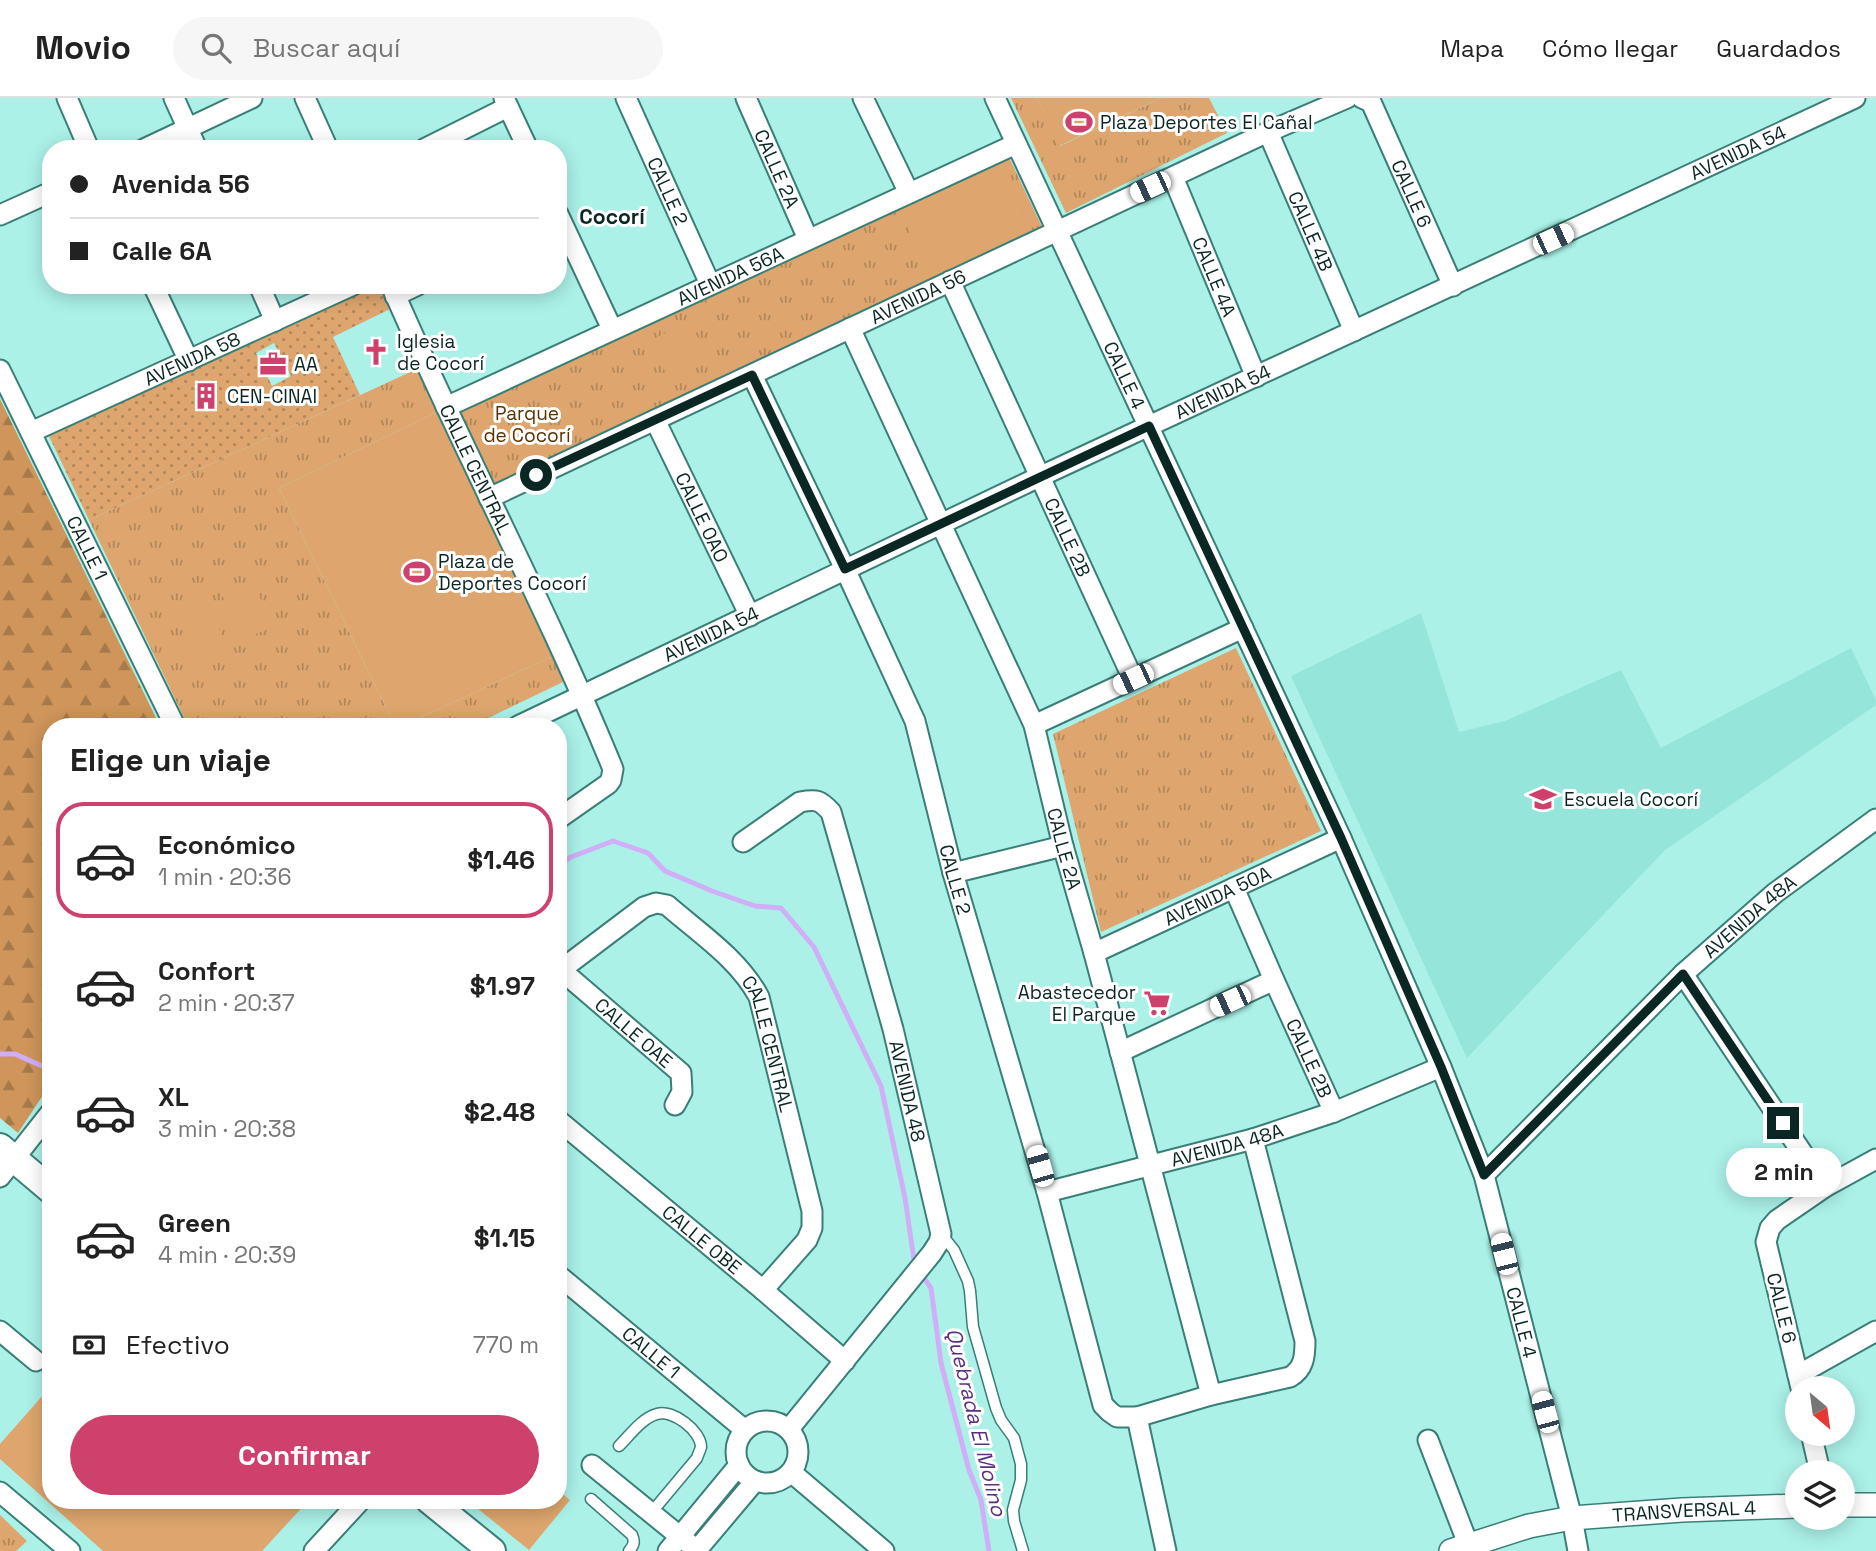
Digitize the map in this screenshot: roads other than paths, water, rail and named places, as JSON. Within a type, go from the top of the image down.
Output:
[{"type":"main road","points":[[5,1161],[42,1184]]},
{"type":"main road","points":[[439,1509],[481,1548]]},
{"type":"street","points":[[67,98],[85,140]]},
{"type":"street","points":[[174,98],[193,140]]},
{"type":"street","points":[[162,140],[252,98]]},
{"type":"street","points":[[305,98],[324,140]]},
{"type":"street","name":"CALLE 2","points":[[626,98],[710,284]]},
{"type":"street","name":"CALLE 2A","points":[[746,98],[808,239]]},
{"type":"street","points":[[863,98],[909,193]]},
{"type":"street","name":"CALLE 4","points":[[995,98],[1341,838],[1441,1067],[1484,1175],[1572,1518],[1578,1551]]},
{"type":"street","name":"AVENIDA 56","points":[[489,498],[1268,132],[1347,98]]},
{"type":"street","name":"AVENIDA 54","points":[[534,718],[1039,477],[1855,98]]},
{"type":"street","name":"CALLE 6","points":[[1367,100],[1452,285]]},
{"type":"street","points":[[440,140],[506,102],[524,140]]},
{"type":"street","name":"CALLE 4B","points":[[1268,132],[1354,331]]},
{"type":"street","name":"AVENIDA 56A","points":[[446,407],[1016,144]]},
{"type":"street","name":"CALLE 4A","points":[[1173,177],[1256,377]]},
{"type":"street","points":[[0,215],[42,196]]},
{"type":"street","points":[[567,233],[612,329]]},
{"type":"street","name":"CALLE 2B","points":[[950,281],[1133,679]]},
{"type":"street","points":[[157,294],[189,361]]},
{"type":"street","points":[[263,294],[275,321]]},
{"type":"street","name":"AVENIDA 58","points":[[31,432],[334,294]]},
{"type":"street","name":"CALLE CENTRAL","points":[[394,294],[583,694],[613,769],[608,784],[567,813]]},
{"type":"street","name":"CALLE 2A","points":[[850,328],[1034,725],[1063,846],[1211,1395]]},
{"type":"street","name":"CALLE 1","points":[[0,370],[171,718]]},
{"type":"street","name":"CALLE 2","points":[[752,375],[915,721],[953,873],[1048,1192],[1103,1405],[1117,1417],[1137,1417]]},
{"type":"street","name":"CALLE 0AO","points":[[655,420],[750,616]]},
{"type":"street","points":[[1034,725],[1243,628]]},
{"type":"street","name":"AVENIDA 48","points":[[743,842],[800,802],[822,802],[831,812],[892,1029],[941,1234]]},
{"type":"street","name":"AVENIDA 48A","points":[[1484,1175],[1683,974],[1776,893],[1876,818]]},
{"type":"street","name":"AVENIDA 50A","points":[[1094,953],[1341,838]]},
{"type":"street","points":[[953,873],[1063,846]]},
{"type":"street","name":"CALLE 2B","points":[[1234,888],[1334,1112]]},
{"type":"street","name":"CALLE CENTRAL","points":[[567,965],[644,908],[656,903],[667,905],[740,968],[750,981],[759,997],[812,1211],[812,1228],[807,1240],[763,1290]]},
{"type":"street","points":[[1683,974],[1825,1187],[1876,1159]]},
{"type":"street","name":"CALLE 0AE","points":[[567,978],[681,1073],[682,1092],[675,1105]]},
{"type":"street","points":[[1120,1052],[1274,980]]},
{"type":"street","name":"AVENIDA 48A","points":[[1048,1192],[1253,1139],[1334,1112],[1441,1067]]},
{"type":"street","points":[[5,1161],[42,1122]]},
{"type":"street","name":"CALLE 0BE","points":[[567,1127],[845,1361]]},
{"type":"street","points":[[1166,1551],[1137,1417],[1211,1395],[1290,1377],[1298,1373],[1304,1357],[1305,1341],[1253,1139]]},
{"type":"street","name":"CALLE 6","points":[[1799,1376],[1766,1242],[1770,1228],[1777,1220],[1825,1187]]},
{"type":"street","points":[[789,1429],[932,1253],[941,1234]]},
{"type":"street","name":"CALLE 1","points":[[567,1282],[745,1430]]},
{"type":"street","points":[[0,1331],[36,1361]]},
{"type":"street","points":[[1809,1376],[1876,1331]]},
{"type":"street","points":[[762,1421],[772,1421],[789,1429],[799,1450],[797,1462],[791,1472],[771,1483],[755,1481],[743,1472],[736,1456],[736,1447],[745,1430],[762,1421]]},
{"type":"street","points":[[1428,1440],[1459,1548]]},
{"type":"street","points":[[592,1465],[651,1513],[674,1544],[697,1551],[755,1481]]},
{"type":"street","points":[[674,1544],[739,1465]]},
{"type":"street","points":[[791,1472],[884,1551]]},
{"type":"street","points":[[0,1492],[70,1551]]},
{"type":"street","points":[[1855,1506],[1876,1505]]},
{"type":"street","name":"TRANSVERSAL 4","points":[[1459,1548],[1529,1526],[1572,1518],[1785,1506]]},
{"type":"street","points":[[314,1551],[353,1509]]},
{"type":"lane","points":[[941,1234],[954,1250],[968,1281],[973,1327],[996,1408],[1014,1438],[1021,1464],[1021,1480],[1013,1510],[1023,1551]]},
{"type":"lane","points":[[619,1446],[646,1419],[653,1414],[665,1412],[676,1415],[697,1436],[701,1447],[697,1458],[651,1513]]},
{"type":"lane","points":[[591,1499],[632,1535],[635,1541],[629,1551]]},
{"type":"waterway","name":"Quebrada El Molino","points":[[567,859],[613,841],[648,853],[665,871],[712,891],[755,906],[781,908],[814,947],[881,1086],[905,1198],[915,1267]]},
{"type":"waterway","name":"Quebrada El Molino","points":[[0,1054],[15,1054],[42,1066]]},
{"type":"waterway","name":"Quebrada El Molino","points":[[921,1274],[931,1288],[941,1363],[969,1470],[981,1500],[989,1551]]},
{"type":"place","name":"Plaza Deportes El Cañal","points":[[1079,122]]},
{"type":"place","name":"Iglesia de Cocorí","points":[[376,352]]},
{"type":"place","name":"AA","points":[[273,364]]},
{"type":"place","name":"CEN-CINAI","points":[[206,396]]},
{"type":"place","name":"Plaza de Deportes Cocorí","points":[[417,572]]},
{"type":"place","name":"Escuela Cocorí","points":[[1543,799]]},
{"type":"place","name":"Abastecedor El Parque","points":[[1157,1003]]},
{"type":"district","name":"Cocorí","points":[[612,217]]},
{"type":"park label","name":"Parque de Cocorí","points":[[527,424]]}]
